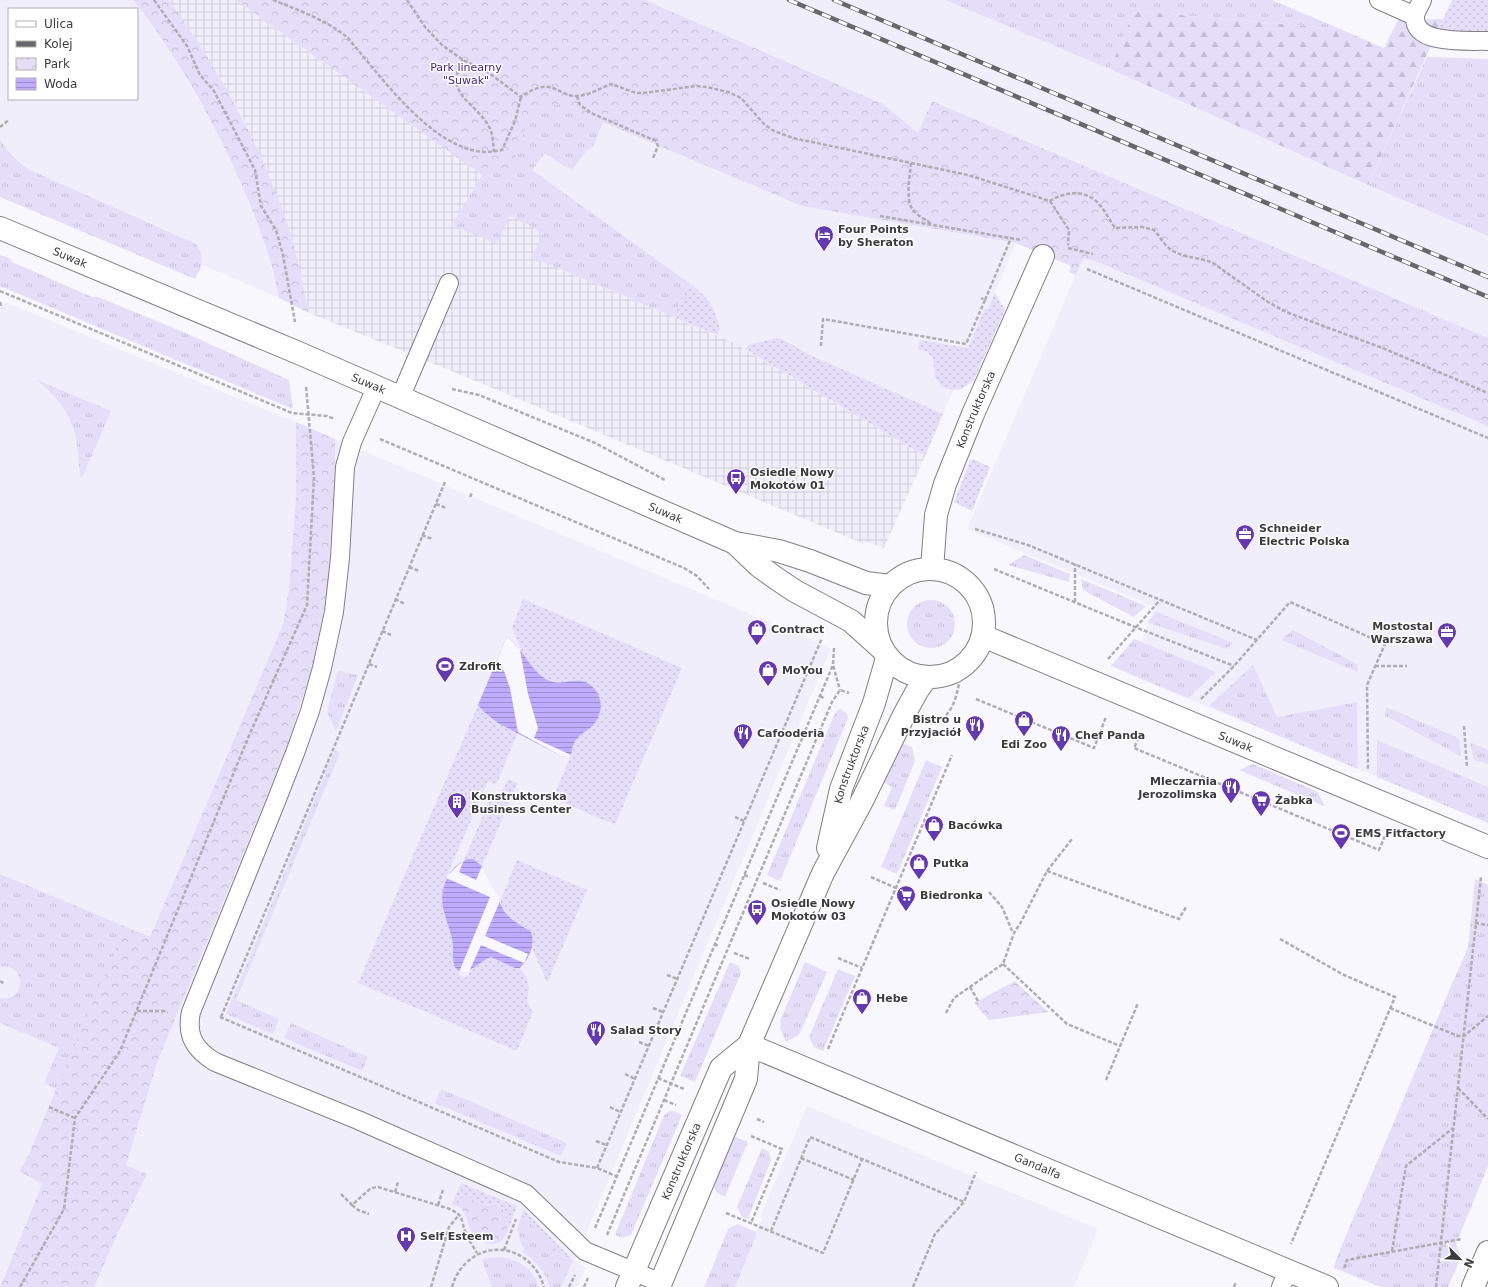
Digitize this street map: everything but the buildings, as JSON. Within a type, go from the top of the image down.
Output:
[{"type":"street","name":"Suwak","points":[[0,228],[301,354],[376,388],[735,543],[779,551],[810,561],[860,581],[890,586]]},
{"type":"street","name":"Konstruktorska","points":[[932,569],[936,515],[945,484],[979,401],[1042,256]]},
{"type":"street","name":"Suwak","points":[[735,543],[759,566],[777,579],[795,591],[850,621],[884,653]]},
{"type":"street","points":[[932,569],[948,572],[962,580],[974,592],[981,607],[984,623],[983,636],[979,646],[974,655],[962,667],[945,676],[926,678],[912,675],[898,668],[884,653],[876,635],[875,622],[877,609],[882,597],[890,586],[899,578],[909,573],[932,569]]},
{"type":"street","name":"Suwak","points":[[983,636],[1488,848]]},
{"type":"street","name":"Konstruktorska","points":[[823,873],[841,789],[874,703],[884,653]]},
{"type":"street","name":"Konstruktorska","points":[[660,1285],[746,1079],[749,1045],[823,873],[862,801],[904,715],[926,678]]},
{"type":"street","name":"Konstruktorska","points":[[630,1279],[721,1068],[749,1045]]},
{"type":"street","name":"Gandalfa","points":[[749,1045],[1285,1279],[1327,1287]]},
{"type":"street","points":[[1473,1287],[1488,1252]]},
{"type":"lane","points":[[1366,0],[1396,8]]},
{"type":"lane","points":[[1379,0],[1415,16]]},
{"type":"lane","points":[[1422,0],[1415,16],[1416,24],[1420,30],[1427,35],[1438,39],[1488,41]]},
{"type":"lane","points":[[400,398],[449,283]]},
{"type":"lane","points":[[376,388],[352,442],[345,467],[340,558],[334,612],[322,668],[310,711],[281,789],[190,1012],[189,1021],[192,1039],[203,1055],[215,1062],[358,1120],[526,1194],[585,1251],[630,1279],[660,1285]]},
{"type":"path","points":[[154,0],[187,46],[200,75],[214,91],[255,170],[261,206],[276,230],[283,255],[295,323]]},
{"type":"path","points":[[273,0],[310,16],[342,33],[407,106],[426,125],[466,148],[481,152],[494,152],[502,150],[521,97],[534,89],[544,87],[551,88],[563,93],[577,96],[611,84],[629,91],[644,93],[706,86],[728,92],[741,98],[764,124],[785,136],[975,176],[1050,201],[1069,230],[1068,248]]},
{"type":"path","points":[[407,0],[425,27],[452,52],[463,60],[489,73],[521,97]]},
{"type":"path","points":[[463,60],[458,70],[457,77],[459,90],[467,103],[484,119],[488,126],[492,134],[494,152]]},
{"type":"path","points":[[577,96],[580,105],[591,113],[656,141],[658,146],[654,158]]},
{"type":"path","points":[[0,127],[9,120]]},
{"type":"path","points":[[911,163],[909,192],[910,204],[914,211],[934,225]]},
{"type":"path","points":[[1050,201],[1069,193],[1088,196],[1097,203],[1116,228],[1142,227],[1154,230],[1162,242],[1173,252],[1203,259],[1220,266],[1268,302],[1286,312],[1385,349],[1488,393]]},
{"type":"path","points":[[880,216],[1020,240]]},
{"type":"path","points":[[821,346],[824,320],[966,344],[1011,238]]},
{"type":"path","points":[[1087,269],[1488,438]]},
{"type":"path","points":[[0,291],[292,413],[327,416],[338,421]]},
{"type":"path","points":[[981,298],[985,300]]},
{"type":"path","points":[[0,302],[2,308]]},
{"type":"path","points":[[20,1287],[64,1209],[75,1118],[120,1051],[248,738],[307,605],[314,477],[305,379]]},
{"type":"path","points":[[451,389],[479,395],[595,443],[665,480]]},
{"type":"path","points":[[379,439],[684,568],[697,576],[709,589]]},
{"type":"path","points":[[220,1017],[445,482]]},
{"type":"path","points":[[470,497],[472,493]]},
{"type":"path","points":[[436,504],[446,508]]},
{"type":"path","points":[[975,529],[1028,545],[1257,640]]},
{"type":"path","points":[[422,535],[432,539]]},
{"type":"path","points":[[1075,564],[1075,602]]},
{"type":"path","points":[[409,567],[419,571]]},
{"type":"path","points":[[994,569],[1234,666]]},
{"type":"path","points":[[395,599],[405,604]]},
{"type":"path","points":[[1103,664],[1160,600]]},
{"type":"path","points":[[1200,700],[1234,666],[1290,602],[1385,644],[1367,685],[1368,771]]},
{"type":"path","points":[[382,631],[391,635]]},
{"type":"path","points":[[596,1168],[678,979],[822,638]]},
{"type":"path","points":[[606,1237],[826,716],[832,702],[840,690],[833,665],[834,648]]},
{"type":"path","points":[[369,664],[378,667]]},
{"type":"path","points":[[593,1232],[833,665]]},
{"type":"path","points":[[1375,666],[1407,666]]},
{"type":"path","points":[[927,722],[939,721],[950,711],[956,696],[962,667]]},
{"type":"path","points":[[840,690],[854,695]]},
{"type":"path","points":[[820,696],[825,699]]},
{"type":"path","points":[[976,699],[1094,748],[1106,717]]},
{"type":"path","points":[[1464,726],[1467,767]]},
{"type":"path","points":[[1140,732],[1134,748],[1379,850],[1385,836]]},
{"type":"path","points":[[828,1050],[952,755]]},
{"type":"path","points":[[735,817],[744,821]]},
{"type":"path","points":[[946,1013],[954,998],[1003,964],[1014,933],[1047,871],[1072,839]]},
{"type":"path","points":[[1047,871],[1180,918],[1186,907]]},
{"type":"path","points":[[744,875],[750,877]]},
{"type":"path","points":[[871,877],[896,888]]},
{"type":"path","points":[[1436,1287],[1481,877]]},
{"type":"path","points":[[763,883],[780,890]]},
{"type":"path","points":[[989,892],[1002,907],[1014,933]]},
{"type":"path","points":[[1475,923],[1488,926]]},
{"type":"path","points":[[1280,939],[1344,975],[1395,997],[1291,1245]]},
{"type":"path","points":[[714,944],[719,946]]},
{"type":"path","points":[[734,952],[750,959]]},
{"type":"path","points":[[838,958],[862,968]]},
{"type":"path","points":[[1003,964],[1067,1024],[1120,1046]]},
{"type":"path","points":[[667,975],[678,979]]},
{"type":"path","points":[[0,981],[5,984]]},
{"type":"path","points":[[970,987],[978,1001]]},
{"type":"path","points":[[1106,1080],[1138,1003]]},
{"type":"path","points":[[653,1008],[663,1012]]},
{"type":"path","points":[[1390,1008],[1458,1036],[1464,1036],[1488,1016]]},
{"type":"path","points":[[137,1011],[168,1011]]},
{"type":"path","points":[[190,1012],[213,1014],[559,1162],[596,1168],[616,1176]]},
{"type":"path","points":[[639,1042],[648,1046]]},
{"type":"path","points":[[625,1074],[634,1079]]},
{"type":"path","points":[[1458,1088],[1488,1119]]},
{"type":"path","points":[[49,1107],[75,1118]]},
{"type":"path","points":[[610,1107],[620,1112]]},
{"type":"path","points":[[1392,1251],[1406,1166],[1454,1128]]},
{"type":"path","points":[[771,1232],[810,1137],[964,1202]]},
{"type":"path","points":[[596,1140],[606,1145]]},
{"type":"path","points":[[801,1158],[854,1180]]},
{"type":"path","points":[[726,1213],[823,1254],[862,1159]]},
{"type":"path","points":[[913,1287],[935,1234],[964,1202],[976,1172]]},
{"type":"path","points":[[395,1192],[398,1182]]},
{"type":"path","points":[[352,1205],[375,1187],[450,1209],[459,1215],[463,1222],[465,1231],[477,1253]]},
{"type":"path","points":[[387,1195],[389,1190]]},
{"type":"path","points":[[438,1205],[443,1190]]},
{"type":"path","points":[[341,1194],[358,1210],[369,1214]]},
{"type":"path","points":[[400,1199],[402,1194]]},
{"type":"path","points":[[504,1250],[526,1194]]},
{"type":"path","points":[[431,1287],[449,1227],[459,1215]]},
{"type":"path","points":[[1343,1270],[1347,1260],[1462,1239]]},
{"type":"path","points":[[452,1287],[457,1274],[466,1262],[477,1253],[504,1250],[521,1257],[531,1264],[544,1287]]},
{"type":"path","points":[[434,1259],[439,1260]]},
{"type":"path","points":[[569,1287],[575,1275]]},
{"type":"path","points":[[1234,1287],[1236,1282]]},
{"type":"shaded area","points":[[0,0],[133,0],[148,18],[178,64],[213,124],[242,184],[266,248],[279,298],[0,178]]},
{"type":"shaded area","points":[[169,0],[236,0],[482,175],[452,225],[497,243],[510,215],[543,233],[533,257],[732,342],[925,456],[884,548],[865,541],[864,544],[478,382],[309,313],[292,239],[269,175],[241,114],[206,55]]},
{"type":"shaded area","points":[[645,0],[945,0],[1110,69],[1368,185],[1427,57],[1488,59],[1488,338],[932,101],[918,134],[883,104]]},
{"type":"shaded area","points":[[559,104],[802,206],[1016,243],[925,456],[732,342],[532,257],[482,175]]},
{"type":"shaded area","points":[[1083,258],[1100,263],[1488,426],[1488,823],[1128,674],[1155,607],[967,529]]},
{"type":"shaded area","points":[[5,302],[296,422],[296,497],[289,588],[283,624],[150,937],[126,927],[28,1156],[19,1170],[42,1184],[0,1285],[0,313]]},
{"type":"shaded area","points":[[335,439],[831,648],[575,1260],[586,1268],[577,1287],[93,1287],[147,1174],[126,1165],[157,1063],[287,747],[317,652],[328,584],[335,468]]},
{"type":"shaded area","points":[[807,1106],[1098,1229],[1074,1287],[735,1287],[756,1236],[756,1232],[762,1218],[760,1217]]},
{"type":"green space","points":[[133,0],[169,0],[188,27],[224,85],[255,145],[281,207],[292,239],[309,313],[279,298],[270,260],[259,227],[223,144],[191,85],[156,31]]},
{"type":"green space","points":[[236,0],[536,93],[603,122],[593,147],[587,150],[573,169],[565,167],[545,153],[532,170],[689,283],[674,317],[532,257],[543,233],[510,215],[497,244],[452,225],[482,175]]},
{"type":"green space","name":"Park linearny \"Suwak\"","points":[[236,0],[645,0],[883,104],[918,133],[932,101],[1488,338],[1488,426],[1100,263],[1083,258],[1076,275],[1069,272],[1071,266],[1016,243],[802,206],[559,104],[531,111],[512,168],[482,175]]},
{"type":"green space","points":[[945,0],[1272,0],[1340,29],[1134,11],[1110,69]]},
{"type":"green space","points":[[1452,0],[1488,0],[1488,33],[1437,32]]},
{"type":"green space","points":[[1134,11],[1340,29],[1384,48],[1398,20],[1443,19],[1368,185],[1110,69]]},
{"type":"green space","points":[[1427,57],[1488,59],[1488,236],[1368,185]]},
{"type":"green space","points":[[0,139],[13,156],[30,170],[196,244],[201,253],[202,262],[195,279],[0,197]]},
{"type":"green space","points":[[0,255],[9,258],[12,262],[92,297],[98,297],[181,331],[289,380],[293,409],[0,286]]},
{"type":"green space","points":[[689,283],[706,297],[713,308],[720,329],[717,335],[674,317]]},
{"type":"green space","points":[[995,293],[1005,310],[974,380],[962,389],[952,390],[943,387],[935,377],[933,358],[927,352],[918,349],[920,340],[968,348],[985,308],[988,309]]},
{"type":"green space","points":[[777,338],[782,339],[812,356],[943,414],[925,456],[745,349],[749,345]]},
{"type":"green space","points":[[37,380],[111,411],[83,476],[80,477],[77,446],[71,422],[59,402]]},
{"type":"green space","points":[[296,422],[335,439],[335,468],[328,584],[317,652],[287,747],[157,1063],[126,1165],[147,1174],[118,1233],[94,1287],[0,1287],[42,1184],[19,1171],[28,1156],[125,927],[150,937],[283,624],[289,588],[296,497]]},
{"type":"green space","points":[[973,459],[990,467],[972,511],[954,502],[970,461]]},
{"type":"green space","points":[[1024,555],[1070,574],[1069,582],[1008,565]]},
{"type":"green space","points":[[1081,579],[1146,606],[1134,617],[1083,590]]},
{"type":"green space","points":[[523,599],[682,668],[615,825],[553,798],[571,755],[573,744],[578,737],[566,682],[554,681],[537,673],[525,657],[512,627]]},
{"type":"green space","points":[[931,600],[940,602],[948,607],[953,615],[955,624],[953,633],[948,641],[940,646],[931,648],[922,646],[914,641],[909,633],[907,624],[909,615],[914,607],[922,602]]},
{"type":"green space","points":[[1157,612],[1233,643],[1227,649],[1147,622]]},
{"type":"green space","points":[[1293,630],[1357,664],[1358,672],[1281,640]]},
{"type":"green space","points":[[1134,639],[1216,672],[1188,698],[1111,666]]},
{"type":"green space","points":[[1253,665],[1277,717],[1357,702],[1358,769],[1209,706]]},
{"type":"green space","points":[[340,671],[358,675],[336,731],[327,712],[337,674]]},
{"type":"green space","points":[[478,705],[482,710],[502,724],[518,732],[496,785],[488,781],[446,878],[442,894],[443,912],[452,939],[456,970],[459,972],[459,975],[466,978],[477,965],[491,957],[515,968],[520,968],[527,978],[529,988],[527,1002],[533,1012],[517,1051],[358,983]]},
{"type":"green space","points":[[1386,707],[1459,738],[1461,756],[1385,716]]},
{"type":"green space","points":[[841,709],[847,714],[848,718],[780,881],[767,875],[835,713]]},
{"type":"green space","points":[[1377,740],[1488,787],[1488,823],[1377,777]]},
{"type":"green space","points":[[1470,742],[1488,750],[1488,764],[1474,760]]},
{"type":"green space","points":[[902,743],[912,747],[915,761],[895,810],[884,806],[892,787],[883,782]]},
{"type":"green space","points":[[335,750],[340,753],[236,1000],[279,1019],[273,1034],[226,1014]]},
{"type":"green space","points":[[926,760],[942,767],[897,874],[881,867]]},
{"type":"green space","points":[[1253,764],[1318,792],[1324,806],[1239,770]]},
{"type":"green space","points":[[508,779],[518,783],[482,866],[477,861],[464,860],[493,792],[500,795]]},
{"type":"green space","points":[[517,860],[587,890],[547,983],[532,948],[533,942],[530,933],[509,918],[500,901]]},
{"type":"green space","points":[[0,874],[150,937],[112,1028],[53,1097],[56,1089],[44,1083],[59,1048],[0,1023],[0,998],[9,998],[15,995],[19,989],[20,982],[19,976],[15,970],[9,967],[0,967]]},
{"type":"green space","points":[[1475,879],[1488,885],[1488,1166],[1456,1244],[1461,1257],[1448,1287],[1381,1287],[1334,1268],[1337,1257],[1468,948]]},
{"type":"green space","points":[[730,962],[739,966],[741,973],[695,1082],[680,1076]]},
{"type":"green space","points":[[805,962],[827,972],[799,1035],[786,1042],[780,1028],[781,1019]]},
{"type":"green space","points":[[838,969],[855,976],[823,1051],[814,1047],[809,1037]]},
{"type":"green space","points":[[1015,981],[1048,1012],[989,1020],[974,1003]]},
{"type":"green space","points":[[291,1023],[368,1057],[362,1071],[284,1038]]},
{"type":"green space","points":[[441,1089],[567,1143],[561,1156],[435,1103]]},
{"type":"green space","points":[[669,1111],[674,1111],[682,1115],[631,1235],[622,1238],[615,1235],[664,1115]]},
{"type":"green space","points":[[730,1135],[748,1142],[725,1197],[717,1193],[710,1181]]},
{"type":"green space","points":[[762,1148],[769,1152],[771,1160],[748,1219],[742,1217],[737,1207]]},
{"type":"green space","points":[[461,1183],[517,1206],[507,1233],[507,1219],[503,1209],[500,1206],[496,1204],[480,1205],[466,1195],[460,1199],[459,1202],[461,1208],[452,1204]]},
{"type":"green space","points":[[466,1195],[481,1204],[496,1204],[505,1212],[507,1220],[507,1233],[498,1243],[487,1244],[477,1237],[469,1227],[467,1218],[460,1204],[460,1198]]},
{"type":"green space","points":[[524,1210],[568,1255],[563,1256],[552,1250],[550,1244],[522,1214]]},
{"type":"green space","points":[[522,1214],[550,1244],[556,1253],[563,1256],[568,1255],[573,1261],[561,1287],[550,1287],[546,1276],[540,1267],[523,1252],[524,1248],[521,1244],[517,1230]]},
{"type":"green space","points":[[738,1224],[756,1232],[756,1236],[735,1287],[704,1287],[728,1229]]},
{"type":"green space","points":[[500,1257],[524,1266],[532,1274],[539,1287],[492,1287],[482,1260]]},
{"type":"water","points":[[507,636],[535,669],[546,679],[559,683],[578,681],[584,682],[596,691],[601,706],[598,718],[591,727],[577,738],[573,744],[571,755],[569,757],[561,756],[498,723],[478,705]]},
{"type":"water","points":[[468,859],[473,859],[482,866],[504,911],[513,920],[531,932],[533,942],[531,951],[520,968],[515,968],[491,957],[463,973],[455,968],[453,959],[453,944],[442,904],[442,896],[443,888],[450,874],[461,862]]},
{"type":"pier","points":[[507,636],[520,650],[528,694],[538,728],[534,738],[571,755],[569,757],[561,756],[518,732],[510,688],[504,671],[497,660]]},
{"type":"pier","points":[[464,860],[459,872],[476,880],[482,866],[500,901],[485,936],[528,954],[524,963],[481,945],[469,972],[459,972],[490,897],[446,878]]},
{"type":"railway","points":[[789,0],[1488,297]]},
{"type":"railway","points":[[834,0],[1488,277]]},
{"type":"place","name":"Four Points by Sheraton","points":[[824,252]]},
{"type":"place","name":"Osiedle Nowy Mokotów 01","points":[[736,495]]},
{"type":"place","name":"Schneider Electric Polska","points":[[1245,551]]},
{"type":"place","name":"Contract","points":[[757,646]]},
{"type":"place","name":"Mostostal Warszawa","points":[[1447,649]]},
{"type":"place","name":"Zdrofit","points":[[445,683]]},
{"type":"place","name":"MoYou","points":[[768,687]]},
{"type":"place","name":"Edi Zoo","points":[[1024,737]]},
{"type":"place","name":"Bistro u Przyjaciół","points":[[975,742]]},
{"type":"place","name":"Cafooderia","points":[[743,750]]},
{"type":"place","name":"Chef Panda","points":[[1061,752]]},
{"type":"place","name":"Mleczarnia Jerozolimska","points":[[1231,804]]},
{"type":"place","name":"Żabka","points":[[1261,817]]},
{"type":"place","name":"Konstruktorska Business Center","points":[[457,819]]},
{"type":"place","name":"Bacówka","points":[[934,842]]},
{"type":"place","name":"EMS Fitfactory","points":[[1341,850]]},
{"type":"place","name":"Putka","points":[[919,880]]},
{"type":"place","name":"Biedronka","points":[[906,912]]},
{"type":"place","name":"Osiedle Nowy Mokotów 03","points":[[757,926]]},
{"type":"place","name":"Hebe","points":[[862,1015]]},
{"type":"place","name":"Salad Story","points":[[596,1047]]},
{"type":"place","name":"Self Esteem","points":[[406,1253]]}]
